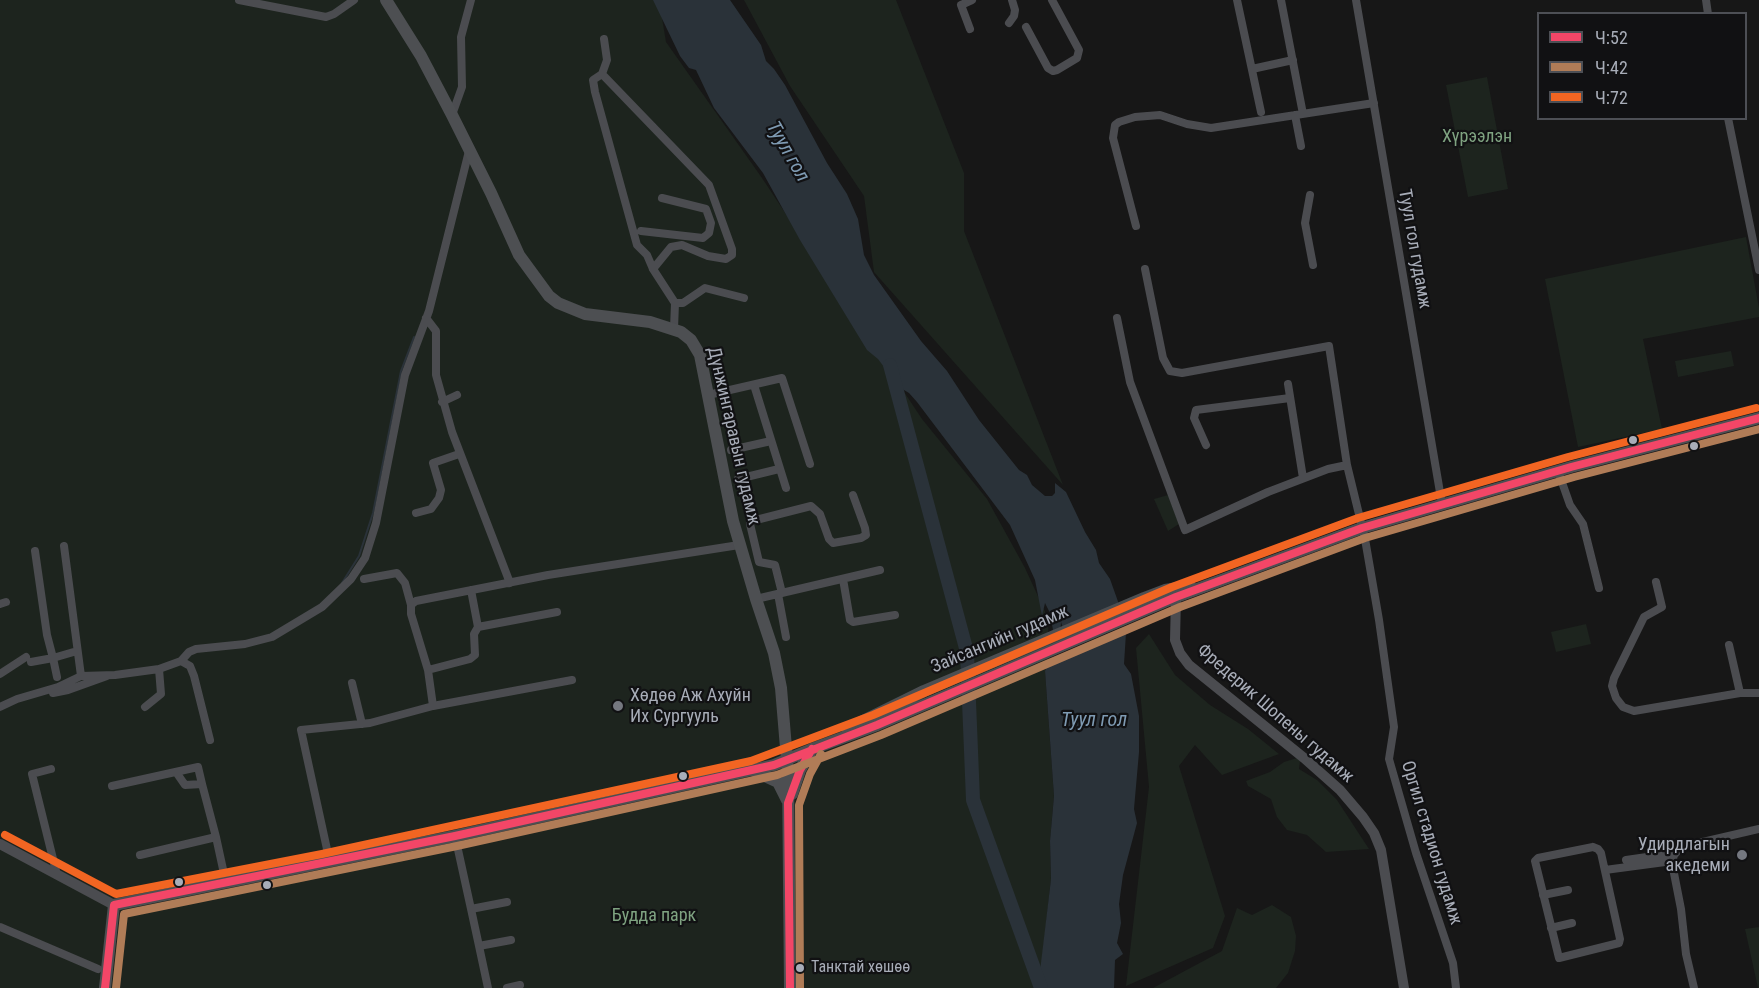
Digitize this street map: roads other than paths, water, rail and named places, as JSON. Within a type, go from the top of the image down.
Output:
[{"type":"main road","name":"Дүнжингаравын гудамж","points":[[386,0],[452,115],[519,255],[549,296],[558,303],[585,314],[650,322],[674,330],[692,340],[700,354],[739,545],[774,653],[781,688],[788,759],[790,988]]},
{"type":"main road","name":"Зайсангийн гудамж","points":[[114,905],[330,863],[754,771],[877,725],[926,697],[1147,603],[1176,597],[1362,528],[1558,471],[1759,418]]},
{"type":"main road","points":[[1737,424],[1759,429]]},
{"type":"main road","name":"Зайсангийн гудамж","points":[[1147,603],[1165,590],[1209,584]]},
{"type":"main road","points":[[788,803],[800,770],[812,749]]},
{"type":"main road","points":[[754,771],[778,782],[788,803]]},
{"type":"main road","points":[[105,988],[114,905]]},
{"type":"street","points":[[238,0],[326,17],[354,0]]},
{"type":"street","points":[[452,115],[462,87],[461,37],[471,0]]},
{"type":"street","points":[[970,29],[961,5],[972,0]]},
{"type":"street","points":[[1009,23],[1015,10],[1012,0]]},
{"type":"street","points":[[1026,27],[1048,68],[1053,71],[1057,70],[1077,58],[1079,50],[1052,0]]},
{"type":"street","points":[[1238,0],[1261,112]]},
{"type":"street","points":[[1281,0],[1293,60],[1301,146]]},
{"type":"street","name":"Туул гол гудамж","points":[[1356,0],[1442,504]]},
{"type":"street","points":[[604,39],[607,60],[602,74],[593,82],[637,245],[647,255],[653,269],[675,303],[674,330]]},
{"type":"street","points":[[1252,69],[1293,60]]},
{"type":"street","points":[[602,74],[709,185],[732,249],[732,255],[726,259],[708,256],[682,245],[670,247],[653,269]]},
{"type":"street","points":[[1136,226],[1113,138],[1115,125],[1119,122],[1135,117],[1160,115],[1187,124],[1211,128],[1374,103]]},
{"type":"street","points":[[1728,120],[1759,270]]},
{"type":"street","points":[[0,707],[58,687],[81,676],[113,675],[159,669],[181,661],[189,652],[196,649],[245,644],[279,634],[322,607],[341,591],[365,558],[376,523],[405,375],[426,318],[469,149]]},
{"type":"street","points":[[1310,195],[1305,223],[1312,265]]},
{"type":"street","points":[[641,231],[704,238],[709,233],[711,223],[706,209],[662,198]]},
{"type":"street","name":"Оргил стадион гудамж","points":[[1145,269],[1163,358],[1170,371],[1182,373],[1329,346],[1347,465],[1362,528],[1379,620],[1394,727],[1389,759],[1416,853],[1453,963],[1456,988]]},
{"type":"street","points":[[675,303],[683,303],[705,288],[744,298]]},
{"type":"street","points":[[426,318],[437,333],[435,364],[442,402],[459,454],[510,583]]},
{"type":"street","points":[[1117,318],[1130,382],[1185,530],[1268,492],[1303,478],[1347,465]]},
{"type":"street","points":[[708,395],[782,378],[810,464]]},
{"type":"street","points":[[1288,384],[1303,478]]},
{"type":"street","points":[[754,385],[786,488]]},
{"type":"street","points":[[442,402],[457,395]]},
{"type":"street","points":[[1206,445],[1194,418],[1196,410],[1290,398]]},
{"type":"street","points":[[731,450],[771,441]]},
{"type":"street","points":[[416,513],[431,508],[439,498],[441,490],[433,463],[459,454]]},
{"type":"street","points":[[738,479],[780,469]]},
{"type":"street","points":[[1558,471],[1570,506],[1583,524],[1599,588]]},
{"type":"street","points":[[786,637],[775,565],[759,562],[750,524],[752,521],[811,506],[820,514],[829,539],[833,543],[861,538],[866,534],[865,528],[853,495]]},
{"type":"street","points":[[411,605],[416,601],[471,590],[739,545]]},
{"type":"street","points":[[64,546],[81,676]]},
{"type":"street","points":[[35,551],[57,677]]},
{"type":"street","points":[[756,600],[880,570]]},
{"type":"street","points":[[364,579],[397,573],[405,583],[411,605],[411,615],[428,670],[433,706]]},
{"type":"street","points":[[843,579],[850,620],[853,622],[894,615]]},
{"type":"street","points":[[1656,582],[1662,607],[1644,617],[1614,678],[1612,686],[1616,698],[1623,707],[1634,711],[1740,693],[1759,693]]},
{"type":"street","points":[[428,670],[475,655],[474,634],[478,627],[471,590]]},
{"type":"street","name":"Фредерик Шопены гудамж","points":[[1176,597],[1175,640],[1180,653],[1189,665],[1340,790],[1363,816],[1374,833],[1382,850],[1404,988]]},
{"type":"street","points":[[478,627],[557,612]]},
{"type":"street","points":[[1729,645],[1740,693]]},
{"type":"street","points":[[0,674],[28,660],[53,658],[77,651]]},
{"type":"street","points":[[181,661],[190,666],[194,676],[210,740]]},
{"type":"street","points":[[145,707],[161,694],[159,669]]},
{"type":"street","points":[[42,692],[68,690],[113,675]]},
{"type":"street","points":[[330,863],[301,730],[362,724],[433,706],[572,680]]},
{"type":"street","points":[[352,683],[362,724]]},
{"type":"street","points":[[112,786],[198,767],[226,883]]},
{"type":"street","points":[[51,769],[32,774],[57,875]]},
{"type":"street","points":[[176,772],[185,785],[202,784]]},
{"type":"street","points":[[1626,860],[1661,855],[1669,851],[1759,829]]},
{"type":"street","points":[[455,836],[488,988]]},
{"type":"street","points":[[140,855],[216,837]]},
{"type":"street","points":[[0,844],[114,905]]},
{"type":"street","points":[[1593,847],[1598,849],[1605,870],[1620,939],[1619,944],[1558,958],[1543,895],[1535,865],[1538,858],[1593,847]]},
{"type":"street","points":[[1681,848],[1674,855],[1672,863],[1681,909],[1686,954],[1694,988]]},
{"type":"street","points":[[1605,870],[1665,862],[1669,851]]},
{"type":"street","points":[[1543,895],[1568,890]]},
{"type":"street","points":[[471,909],[507,902]]},
{"type":"street","points":[[1551,928],[1572,923]]},
{"type":"street","points":[[0,927],[98,969]]},
{"type":"street","points":[[479,946],[511,940]]},
{"type":"street","points":[[507,988],[520,985]]},
{"type":"water","points":[[653,0],[730,0],[761,45],[766,61],[785,85],[827,163],[847,194],[858,219],[864,255],[874,275],[921,341],[947,371],[979,420],[1019,470],[1027,475],[1032,485],[1045,496],[1052,496],[1055,493],[1055,483],[1066,492],[1096,550],[1099,563],[1110,579],[1121,610],[1065,634],[1061,622],[1060,636],[1053,630],[1050,613],[1045,603],[1042,616],[1035,580],[1010,525],[917,402],[899,387],[878,359],[867,350],[800,240],[763,173],[714,108],[696,70],[689,68],[680,56]]},
{"type":"water","name":"Туул гол","points":[[1124,629],[1126,633],[1124,664],[1131,674],[1139,716],[1139,752],[1134,809],[1137,823],[1123,875],[1119,904],[1121,923],[1117,943],[1123,954],[1115,960],[1114,988],[1038,988],[1051,879],[1050,841],[1054,796],[1045,671],[1049,660],[1110,633],[1116,635]]},
{"type":"waterway","points":[[342,583],[359,556],[373,513],[401,371],[414,337]]},
{"type":"waterway","name":"Туул гол","points":[[890,365],[967,652],[973,800],[1041,988]]},
{"type":"place","name":"Хөдөө Аж Ахуйн Их Сургууль","points":[[618,706]]},
{"type":"place","name":"Удирдлагын акедеми","points":[[1742,855]]},
{"type":"place","name":"Танктай хөшөө","points":[[800,968]]},
{"type":"park label","name":"Хүрээлэн","points":[[1477,137]]},
{"type":"park label","name":"Будда парк","points":[[654,916]]}]
